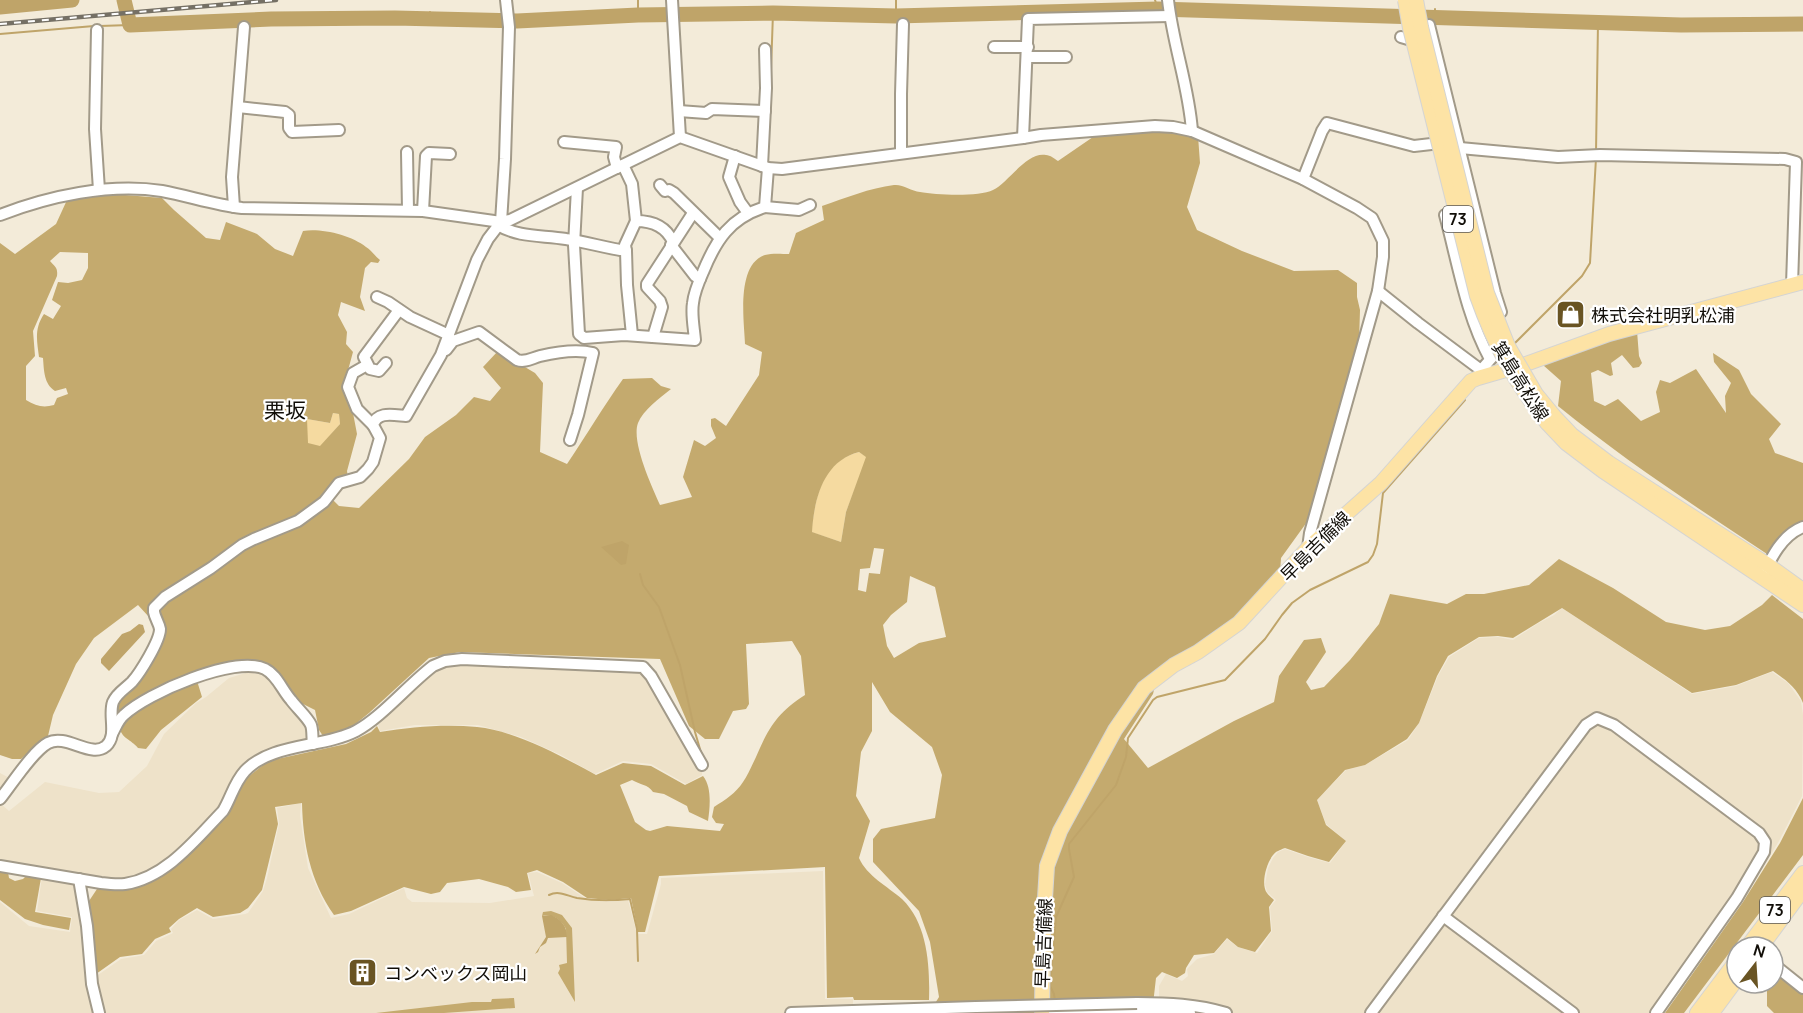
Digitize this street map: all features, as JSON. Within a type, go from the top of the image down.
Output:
[{"type":"main road","name":"箕島高松線","points":[[1405,0],[1477,296],[1488,327],[1514,378],[1551,420]]},
{"type":"main road","name":"箕島高松線","points":[[1416,0],[1487,293],[1508,346],[1551,420],[1566,442],[1603,471],[1666,514],[1765,571],[1803,590]]},
{"type":"main road","name":"早島吉備線","points":[[1042,1013],[1043,930],[1047,866],[1060,831],[1114,730],[1144,688],[1158,675],[1198,652],[1239,623],[1308,548],[1381,483],[1464,388],[1484,372],[1523,365],[1609,334],[1797,283]]},
{"type":"main road","name":"箕島高松線","points":[[1765,571],[1803,605]]},
{"type":"main road","name":"73","points":[[1760,935],[1803,873]]},
{"type":"main road","name":"73","points":[[1762,935],[1803,890]]},
{"type":"main road","points":[[1697,1013],[1725,976]]},
{"type":"main road","points":[[1712,1013],[1725,995]]},
{"type":"street","points":[[373,425],[375,418],[379,416],[406,416],[441,355],[477,260],[499,223],[505,159],[509,27],[506,0]]},
{"type":"street","points":[[1168,0],[1190,106],[1192,131]]},
{"type":"street","points":[[672,3],[680,137]]},
{"type":"street","points":[[1023,138],[1028,18],[1170,16]]},
{"type":"street","points":[[901,153],[903,24]]},
{"type":"street","points":[[1378,291],[1484,372],[1490,359],[1507,339],[1507,330],[1495,293],[1429,25]]},
{"type":"street","points":[[234,207],[232,177],[244,27]]},
{"type":"street","points":[[97,30],[95,129],[99,190]]},
{"type":"street","points":[[1401,37],[1435,48]]},
{"type":"street","points":[[994,47],[1066,57]]},
{"type":"street","points":[[765,49],[765,207]]},
{"type":"street","points":[[238,107],[285,112],[289,115],[289,128],[292,132],[339,130]]},
{"type":"street","points":[[679,111],[706,113],[712,109],[765,111]]},
{"type":"street","points":[[1303,179],[1327,123],[1414,146],[1440,143],[1460,148],[1558,157],[1597,155],[1785,159],[1799,162],[1797,283]]},
{"type":"street","points":[[499,223],[510,220],[680,137],[765,167],[782,169],[1041,135],[1155,126],[1192,131],[1303,179],[1357,208],[1372,218],[1383,241],[1378,291],[1310,533],[1308,548]]},
{"type":"street","points":[[564,142],[616,147],[614,157],[632,184],[636,221],[625,246],[632,336]]},
{"type":"street","points":[[407,152],[408,210]]},
{"type":"street","points":[[423,210],[426,156],[429,153],[450,154]]},
{"type":"street","points":[[735,156],[729,177],[740,202],[748,213]]},
{"type":"street","points":[[660,185],[665,191],[669,190],[674,193],[720,238]]},
{"type":"street","points":[[0,216],[26,205],[120,188],[162,191],[234,207],[423,210],[499,223],[522,235],[574,240],[626,251]]},
{"type":"street","points":[[577,188],[574,240],[582,350]]},
{"type":"street","points":[[579,333],[584,338],[632,336],[695,340],[693,302],[700,279],[720,238],[733,223],[748,213],[765,207],[799,210],[810,205]]},
{"type":"street","points":[[1474,208],[1445,215],[1471,314],[1479,339],[1490,359]]},
{"type":"street","points":[[653,337],[662,307],[647,284],[693,213]]},
{"type":"street","points":[[636,221],[649,221],[667,231],[672,244],[695,276],[700,279]]},
{"type":"street","points":[[377,297],[448,335]]},
{"type":"street","points":[[386,363],[379,371],[370,369],[364,357],[399,310]]},
{"type":"street","points":[[441,355],[453,341],[479,332],[521,362],[542,356],[582,350],[593,353],[570,440]]},
{"type":"street","points":[[112,734],[111,717],[114,700],[136,676],[157,641],[160,627],[154,612],[158,604],[242,545],[298,521],[324,502],[339,483],[360,477],[369,470],[380,438],[373,425],[357,409],[348,387],[353,373],[368,365]]},
{"type":"street","points":[[1765,571],[1785,540],[1803,527]]},
{"type":"street","points":[[0,866],[101,883],[126,884],[154,874],[170,864],[223,811],[238,778],[247,768],[270,755],[341,737],[363,727],[433,666],[462,658],[639,666],[646,669],[702,765]]},
{"type":"street","points":[[0,799],[48,743],[58,740],[99,750],[105,746],[124,715],[144,701],[184,680],[248,665],[266,669],[277,680],[288,698],[311,726],[315,743]]},
{"type":"street","points":[[1372,1012],[1586,724],[1597,718],[1608,721],[1759,833],[1765,842],[1764,852],[1737,898],[1656,1013]]},
{"type":"street","points":[[79,879],[87,926],[92,984],[99,1013]]},
{"type":"street","points":[[1443,916],[1573,1013]]},
{"type":"street","points":[[1785,974],[1803,988]]},
{"type":"street","points":[[1053,1013],[1168,1003],[1193,1005],[1226,1013]]},
{"type":"street","points":[[791,1013],[1137,1007],[1190,1013]]},
{"type":"shaded area","points":[[1153,130],[1198,136],[1200,163],[1187,207],[1197,230],[1242,251],[1294,271],[1338,270],[1357,283],[1360,310],[1359,342],[1312,515],[1281,558],[1280,573],[1234,621],[1158,673],[1153,694],[1124,739],[1148,768],[1274,702],[1279,676],[1304,640],[1321,638],[1326,652],[1306,682],[1311,690],[1324,687],[1350,660],[1379,624],[1390,594],[1447,604],[1466,594],[1484,594],[1529,585],[1559,559],[1613,588],[1666,622],[1705,630],[1730,626],[1762,605],[1772,595],[1803,619],[1803,703],[1787,681],[1773,671],[1736,685],[1692,693],[1562,608],[1513,638],[1479,637],[1448,656],[1437,676],[1419,723],[1407,739],[1365,765],[1345,770],[1317,800],[1326,825],[1346,841],[1329,862],[1285,848],[1273,855],[1264,884],[1267,893],[1274,900],[1269,907],[1271,931],[1255,952],[1238,947],[1227,938],[1214,953],[1194,955],[1185,973],[1177,978],[1162,972],[1156,978],[1152,1013],[929,1013],[939,997],[930,942],[919,911],[873,862],[873,839],[881,829],[935,818],[942,775],[932,747],[890,712],[872,682],[872,731],[861,752],[856,796],[870,821],[859,858],[872,875],[902,899],[911,909],[917,921],[928,960],[929,1000],[827,998],[825,867],[659,876],[645,932],[638,932],[631,898],[609,900],[587,898],[563,882],[537,870],[527,873],[531,890],[516,892],[508,887],[479,879],[447,883],[440,892],[431,894],[404,887],[351,911],[334,915],[319,889],[309,861],[302,803],[275,807],[278,824],[262,890],[248,908],[240,913],[213,917],[197,908],[169,928],[171,932],[155,939],[142,954],[120,957],[96,974],[89,901],[97,889],[130,889],[149,883],[172,868],[243,781],[268,761],[346,744],[371,732],[377,726],[380,732],[440,726],[492,729],[538,745],[596,775],[623,763],[651,766],[685,785],[703,776],[709,791],[708,821],[689,812],[687,806],[664,794],[653,792],[632,780],[620,785],[635,822],[646,830],[667,826],[720,831],[724,824],[716,823],[712,817],[714,807],[740,786],[775,722],[787,708],[805,695],[801,656],[792,641],[746,644],[749,704],[746,709],[733,711],[719,739],[705,739],[689,726],[660,659],[460,652],[429,658],[353,726],[338,733],[323,736],[319,730],[315,710],[301,703],[274,668],[253,661],[228,664],[194,680],[198,684],[202,697],[161,730],[146,749],[138,748],[123,735],[116,712],[116,703],[163,624],[149,617],[138,605],[94,638],[76,664],[53,715],[48,736],[21,759],[0,755],[0,243],[15,254],[56,224],[67,200],[113,194],[162,198],[206,238],[220,240],[226,222],[257,234],[275,249],[293,256],[303,231],[327,232],[352,239],[368,248],[380,260],[378,263],[371,262],[365,268],[360,297],[365,311],[341,302],[338,315],[347,332],[346,344],[353,352],[344,385],[357,434],[347,471],[349,484],[336,494],[333,500],[339,506],[359,508],[409,459],[425,437],[456,415],[474,397],[490,401],[501,388],[483,367],[498,351],[535,373],[543,383],[540,452],[567,464],[623,379],[652,378],[661,386],[671,389],[644,413],[638,423],[637,431],[643,464],[660,505],[692,497],[683,477],[694,440],[705,446],[716,438],[711,419],[715,418],[726,426],[759,375],[762,352],[745,344],[743,308],[746,281],[750,270],[756,261],[765,255],[789,254],[796,233],[824,220],[822,206],[867,191],[894,185],[936,194],[986,192],[999,186],[1032,158],[1048,155],[1058,161],[1093,137]],"holes":[[[60,252],[88,253],[88,268],[82,280],[68,283],[58,282],[52,300],[61,306],[53,319],[44,314],[39,325],[37,335],[39,357],[43,358],[47,381],[55,391],[66,388],[68,394],[57,398],[54,405],[43,406],[26,400],[26,366],[35,356],[33,331],[57,276],[57,269],[50,261]],[[333,413],[339,414],[340,424],[320,446],[308,443],[307,419],[330,423]],[[859,452],[866,457],[846,512],[841,542],[812,532],[815,507],[823,483],[837,464]],[[874,548],[884,549],[880,574],[869,573],[866,592],[858,590],[860,569],[870,568]],[[910,576],[935,587],[946,637],[919,643],[894,658],[887,646],[883,625],[907,602]]]},
{"type":"shaded area","points":[[1637,331],[1639,356],[1642,363],[1639,367],[1633,368],[1622,355],[1611,363],[1613,375],[1610,376],[1598,370],[1591,373],[1594,401],[1605,406],[1618,399],[1641,421],[1660,412],[1656,392],[1660,380],[1670,383],[1696,369],[1726,413],[1725,396],[1731,383],[1714,362],[1713,353],[1739,370],[1751,394],[1781,424],[1769,439],[1775,453],[1803,463],[1803,522],[1784,534],[1771,553],[1767,554],[1661,483],[1558,406],[1561,381],[1543,365]]},
{"type":"shaded area","points":[[333,413],[339,414],[340,424],[320,447],[307,443],[307,419],[330,423]]},
{"type":"shaded area","points":[[859,452],[867,457],[846,512],[841,542],[811,532],[818,495],[828,473],[846,457]]},
{"type":"shaded area","points":[[622,541],[629,545],[626,564],[621,565],[601,547]]},
{"type":"shaded area","points":[[1562,608],[1692,694],[1736,686],[1772,672],[1788,683],[1801,701],[1803,715],[1802,796],[1779,841],[1741,903],[1663,1013],[1159,1013],[1159,986],[1166,974],[1182,981],[1188,976],[1187,969],[1197,959],[1214,954],[1227,939],[1238,947],[1257,953],[1272,931],[1270,907],[1276,900],[1267,892],[1265,884],[1268,868],[1273,858],[1285,849],[1330,863],[1346,841],[1326,824],[1317,800],[1346,770],[1365,765],[1408,740],[1419,723],[1438,676],[1449,657],[1479,638],[1498,637],[1513,640]]},
{"type":"shaded area","points":[[139,624],[143,625],[145,632],[109,671],[101,663],[101,659],[122,634]]},
{"type":"shaded area","points":[[460,654],[647,662],[703,757],[702,775],[686,784],[651,764],[623,761],[595,774],[521,737],[478,725],[415,725],[380,731],[378,724],[348,741],[272,757],[251,770],[190,850],[117,889],[102,889],[86,885],[95,977],[121,959],[144,955],[156,941],[173,933],[171,929],[179,920],[197,910],[213,919],[248,913],[263,891],[267,878],[279,824],[277,808],[301,803],[300,816],[308,868],[331,918],[349,914],[404,888],[407,898],[412,902],[490,903],[534,896],[528,873],[537,872],[562,883],[588,900],[609,902],[628,900],[637,934],[647,934],[661,878],[823,871],[825,999],[853,999],[853,1013],[0,1013],[0,902],[29,926],[70,932],[72,917],[37,911],[42,877],[0,870],[0,803],[9,811],[45,782],[99,793],[119,792],[147,766],[164,734],[196,703],[229,678],[249,672],[272,681],[308,725],[308,741],[328,737],[354,727],[369,717],[430,660]]},
{"type":"shaded area","points":[[0,773],[17,782],[0,803]]},
{"type":"shaded area","points":[[1803,798],[1803,855],[1743,935],[1725,935],[1725,959],[1684,1013],[1665,1013],[1743,902],[1780,843]]},
{"type":"shaded area","points":[[0,871],[8,872],[9,878],[15,881],[26,876],[41,878],[35,912],[71,918],[69,930],[25,919],[0,900]]},
{"type":"shaded area","points":[[551,911],[562,915],[572,928],[575,1002],[558,973],[559,965],[567,963],[566,929],[556,918],[542,916],[543,912]]},
{"type":"shaded area","points":[[551,915],[563,923],[567,937],[548,938],[535,954],[546,937],[542,916]]},
{"type":"shaded area","points":[[1785,978],[1803,992],[1803,1013],[1774,1013],[1767,1006],[1767,995],[1785,995]]},
{"type":"shaded area","points":[[514,998],[515,1008],[444,1013],[376,1013],[472,1002],[491,1002],[492,999]]},
{"type":"waterway","points":[[0,7],[72,0]]},
{"type":"waterway","points":[[124,0],[130,25],[271,19],[395,18],[517,21],[638,15],[773,13],[896,16],[1158,9],[1681,25],[1803,24]]},
{"type":"waterway","points":[[638,0],[638,15]]},
{"type":"waterway","points":[[896,0],[896,16]]},
{"type":"waterway","points":[[1155,0],[1158,9]]},
{"type":"waterway","points":[[1435,9],[1435,18]]},
{"type":"waterway","points":[[430,12],[431,19]]},
{"type":"waterway","points":[[771,70],[773,13]]},
{"type":"waterway","points":[[1596,152],[1598,23]]},
{"type":"waterway","points":[[100,26],[130,25]]},
{"type":"waterway","points":[[0,34],[94,26]]},
{"type":"waterway","points":[[1514,344],[1582,276],[1590,263],[1596,158]]},
{"type":"waterway","points":[[1491,367],[1500,358]]},
{"type":"waterway","points":[[1055,1001],[1050,986],[1056,917],[1074,877],[1069,844],[1116,785],[1126,757],[1128,738],[1153,700],[1157,697],[1225,680],[1265,639],[1292,603],[1310,590],[1368,562],[1377,544],[1383,493],[1465,400]]},
{"type":"waterway","points":[[640,574],[643,585],[659,607],[680,665],[702,756]]},
{"type":"waterway","points":[[549,895],[560,893],[597,900],[630,899],[637,929],[638,961]]},
{"type":"railway","points":[[0,24],[276,0]]},
{"type":"place","name":"株式会社明乳松浦","points":[[1570,315]]},
{"type":"place","name":"コンベックス岡山","points":[[363,973]]},
{"type":"district","name":"栗坂","points":[[285,410]]}]
